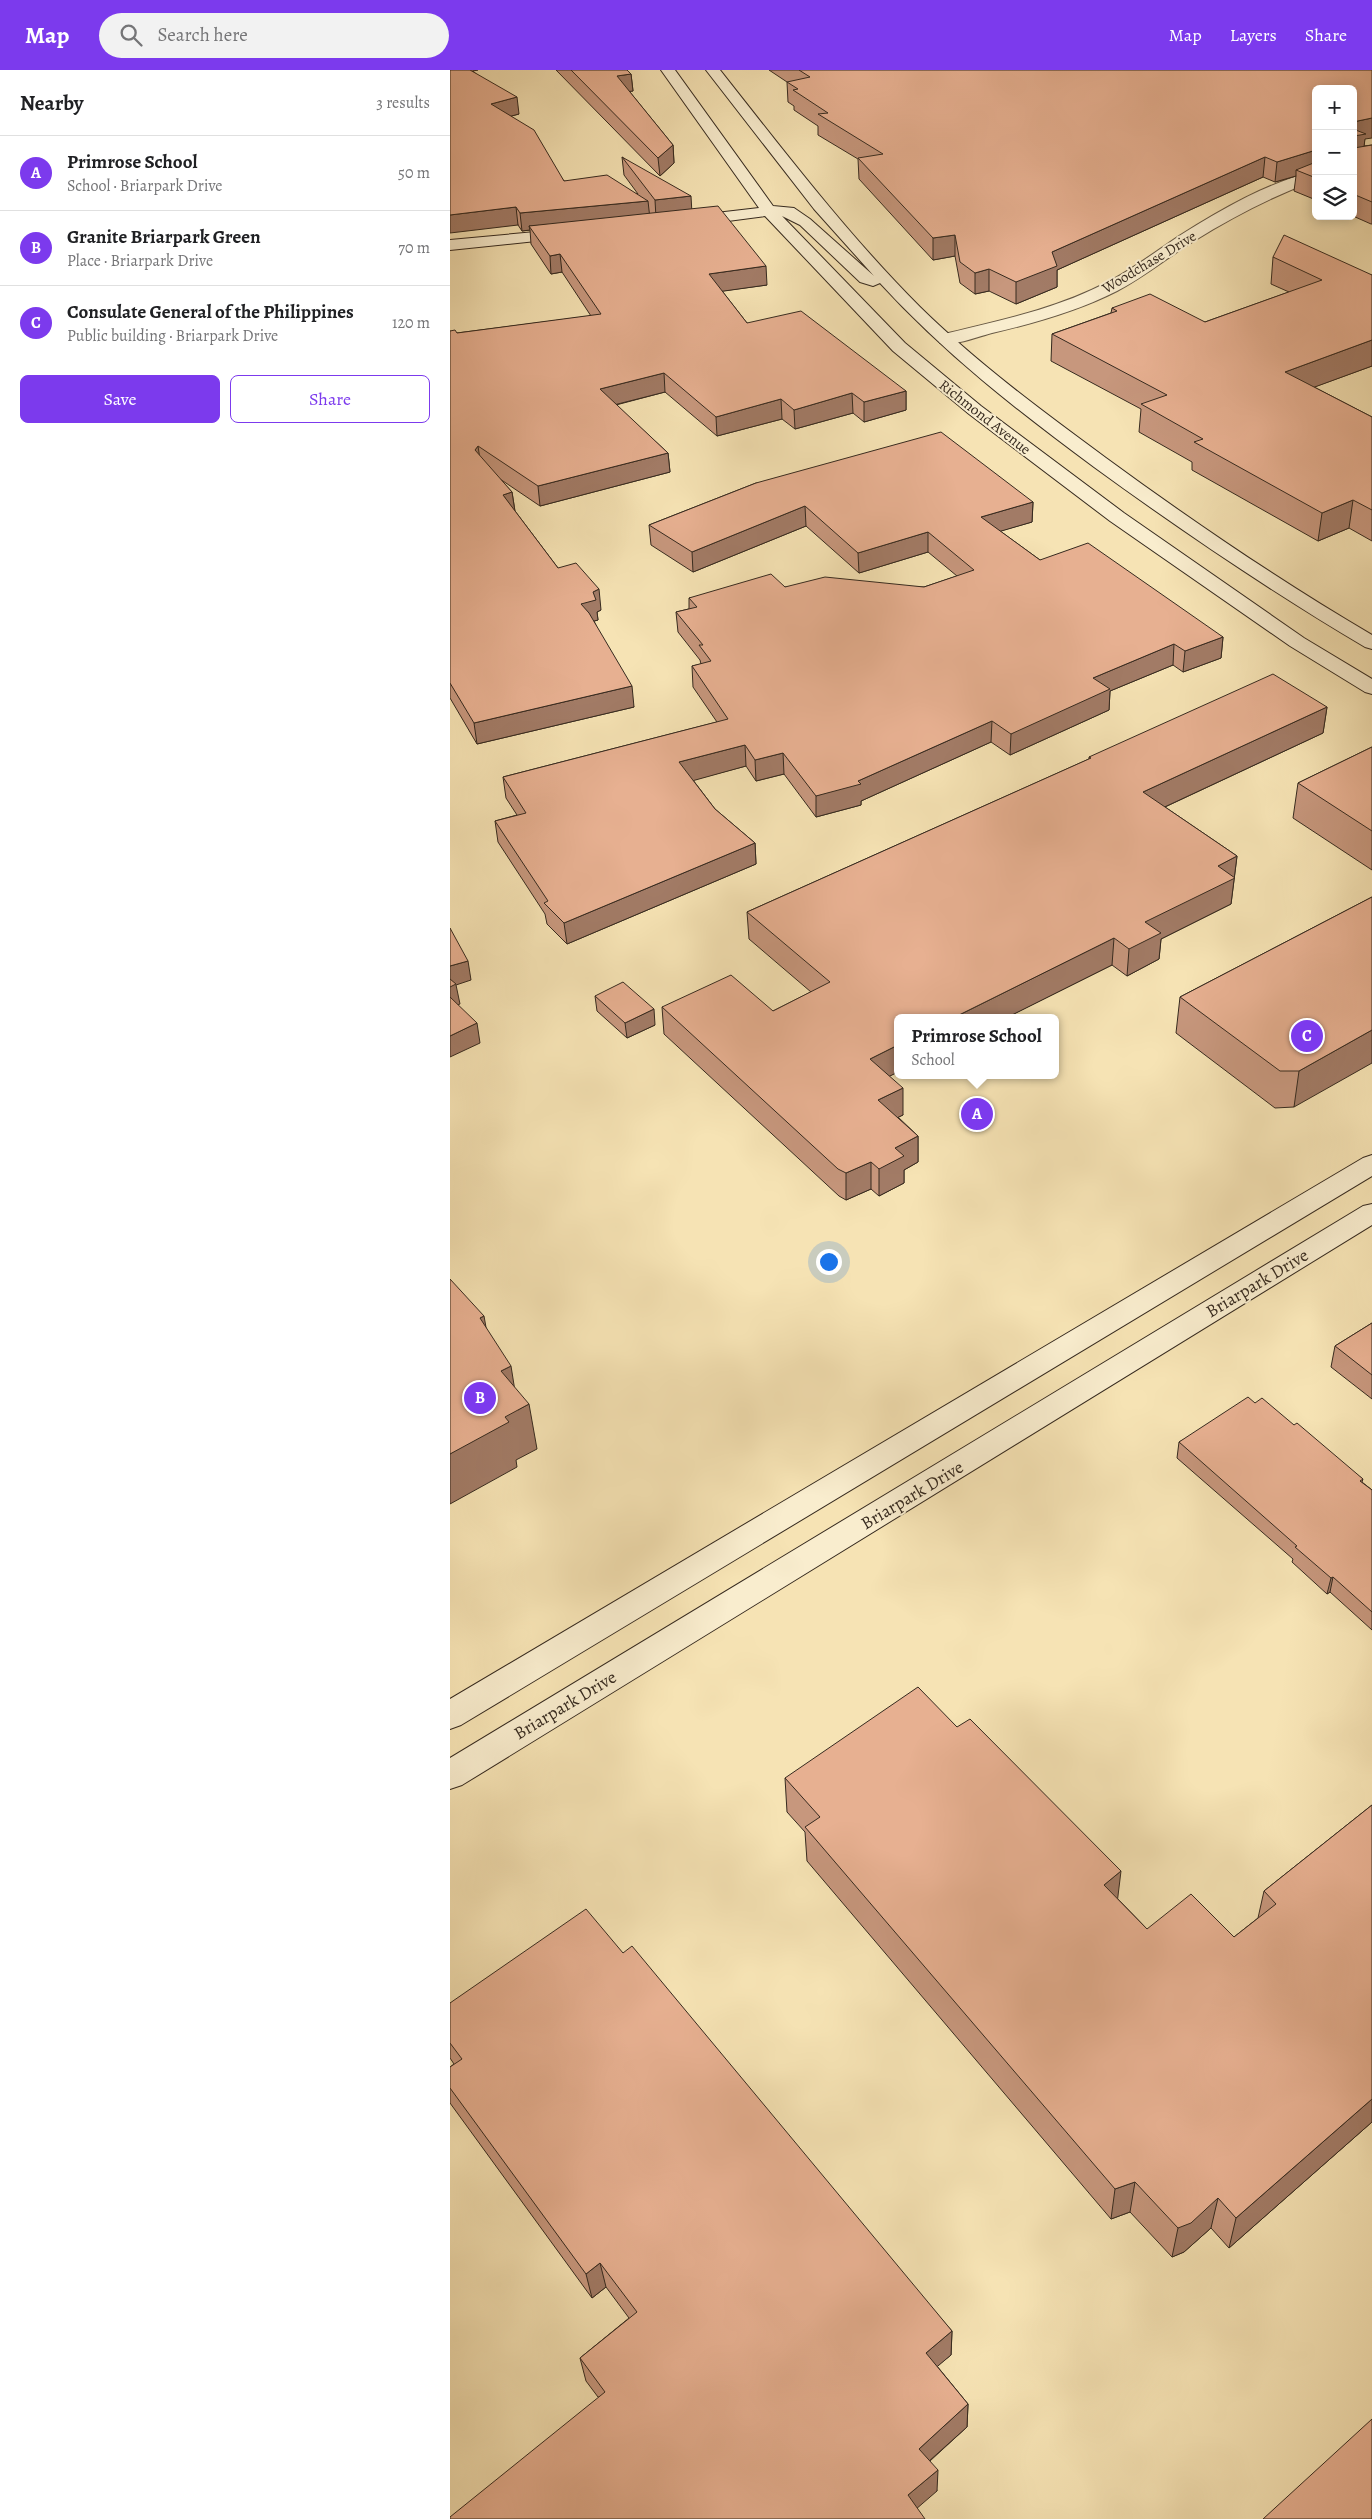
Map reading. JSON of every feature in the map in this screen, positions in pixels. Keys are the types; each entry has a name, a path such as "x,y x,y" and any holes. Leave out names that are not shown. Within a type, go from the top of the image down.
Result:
{"main road":[{"name":"Richmond Avenue","path":"668,70 769,211 899,347 928,372 1117,517 1297,642 1372,688"},
{"name":"Richmond Avenue","path":"712,70 819,206 892,286 946,339 1016,401 1158,505 1306,604 1372,643"},
{"path":"688,97 728,90"},
{"name":"Woodchase Drive","path":"918,338 934,341 946,339 1059,310 1100,293 1138,273 1187,239 1246,204 1312,177"},
{"path":"677,223 769,211 789,211 797,215 866,279 892,286"},
{"path":"450,246 579,233"},
{"path":"828,274 858,286 885,309"},
{"path":"1117,517 1158,505"},
{"path":"450,1715 1372,1164"},
{"name":"Briarpark Drive","path":"450,1775 1372,1212"}],"building":[{"path":"450,70 470,70 517,97 491,104 534,130 564,181 607,175 648,201 520,213 516,207 450,215"},
{"path":"571,70 627,70 631,74 617,76 673,145 658,158"},
{"path":"799,70 1372,70 1372,118 1357,121 1357,85 1312,85 1312,151 1277,162 1265,157 1052,252 1057,266 1016,282 989,269 975,273 960,262 955,235 933,238 858,158 883,154 818,114 828,113 793,90 798,89 787,82 810,77"},
{"path":"1357,131 1366,134 1357,136"},
{"path":"1372,145 1372,202 1357,196 1357,148"},
{"path":"622,157 691,196 655,200"},
{"path":"1312,164 1312,176 1296,170"},
{"path":"718,206 766,266 709,274 747,323 801,311 906,391 864,402 852,393 794,410 781,399 716,417 664,373 600,389 668,453 538,486 478,446 475,450 512,492 503,495 558,568 576,563 599,589 593,592 596,600 581,604 589,613 632,686 474,723 450,683 450,331 455,330 457,333 601,314 560,254 550,256 529,226"},
{"path":"1284,235 1372,275 1372,340 1285,372 1372,417 1372,510 1353,500 1322,513 1194,442 1203,439 1141,404 1167,395 1052,334 1117,311 1112,308 1150,294 1205,322 1322,280 1273,257"},
{"path":"941,432 1033,502 981,517 1040,560 1088,543 1223,637 1185,651 1174,644 1093,678 1110,689 1011,734 992,721 858,781 861,784 816,796 783,753 755,760 745,745 679,762 715,809 755,843 564,923 544,903 548,901 495,821 526,813 503,777 728,719 692,666 711,661 699,645 703,645 676,612 697,607 689,598 771,574 785,587 825,577 924,587 974,570 928,532 858,553 805,506 692,552 649,525 756,483"},
{"path":"1273,674 1327,707 1143,792 1237,856 1218,866 1235,878 1145,922 1161,933 1129,949 1114,938 961,1014 894,1014 894,1047 870,1059 903,1088 878,1100 918,1136 895,1148 904,1156 879,1169 871,1162 846,1173 838,1169 662,1007 731,975 773,1011 830,982 747,912 1091,758 1089,757"},
{"path":"1372,747 1372,831 1298,783"},
{"path":"1372,897 1372,1030 1299,1071 1280,1071 1180,997"},
{"path":"450,928 468,961 450,966"},
{"path":"450,979 456,984 450,987"},
{"path":"623,982 654,1009 625,1023 595,996"},
{"path":"450,997 477,1023 450,1036"},
{"path":"450,1279 484,1316 480,1318 511,1366 501,1371 529,1404 505,1417 509,1422 450,1454"},
{"path":"1372,1323 1372,1375 1335,1346"},
{"path":"1248,1397 1255,1403 1262,1398 1294,1425 1297,1423 1363,1479 1360,1481 1372,1490 1372,1612 1333,1577 1331,1578 1295,1547 1297,1546 1179,1442"},
{"path":"918,1687 957,1727 970,1719 1121,1871 1104,1885 1147,1929 1191,1894 1234,1937 1276,1904 1264,1891 1372,1805 1372,2099 1236,2218 1218,2198 1191,2223 1178,2228 1135,2182 1115,2189 805,1827 820,1817 785,1778"},
{"path":"586,1909 623,1953 632,1946 952,2331 926,2353 968,2404 919,2449 938,2470 908,2495 925,2519 450,2519 450,2517 605,2392 580,2358 637,2312 600,2263 586,2274 450,2088 450,2067 462,2059 450,2043 450,2003"},
{"path":"1372,2419 1372,2519 1263,2519"}],"place":[{"name":"Consulate General of the Philippines","path":"1307,1036"},
{"name":"Primrose School","path":"977,1114"},
{"name":"Granite Briarpark Green","path":"480,1398"}]}
